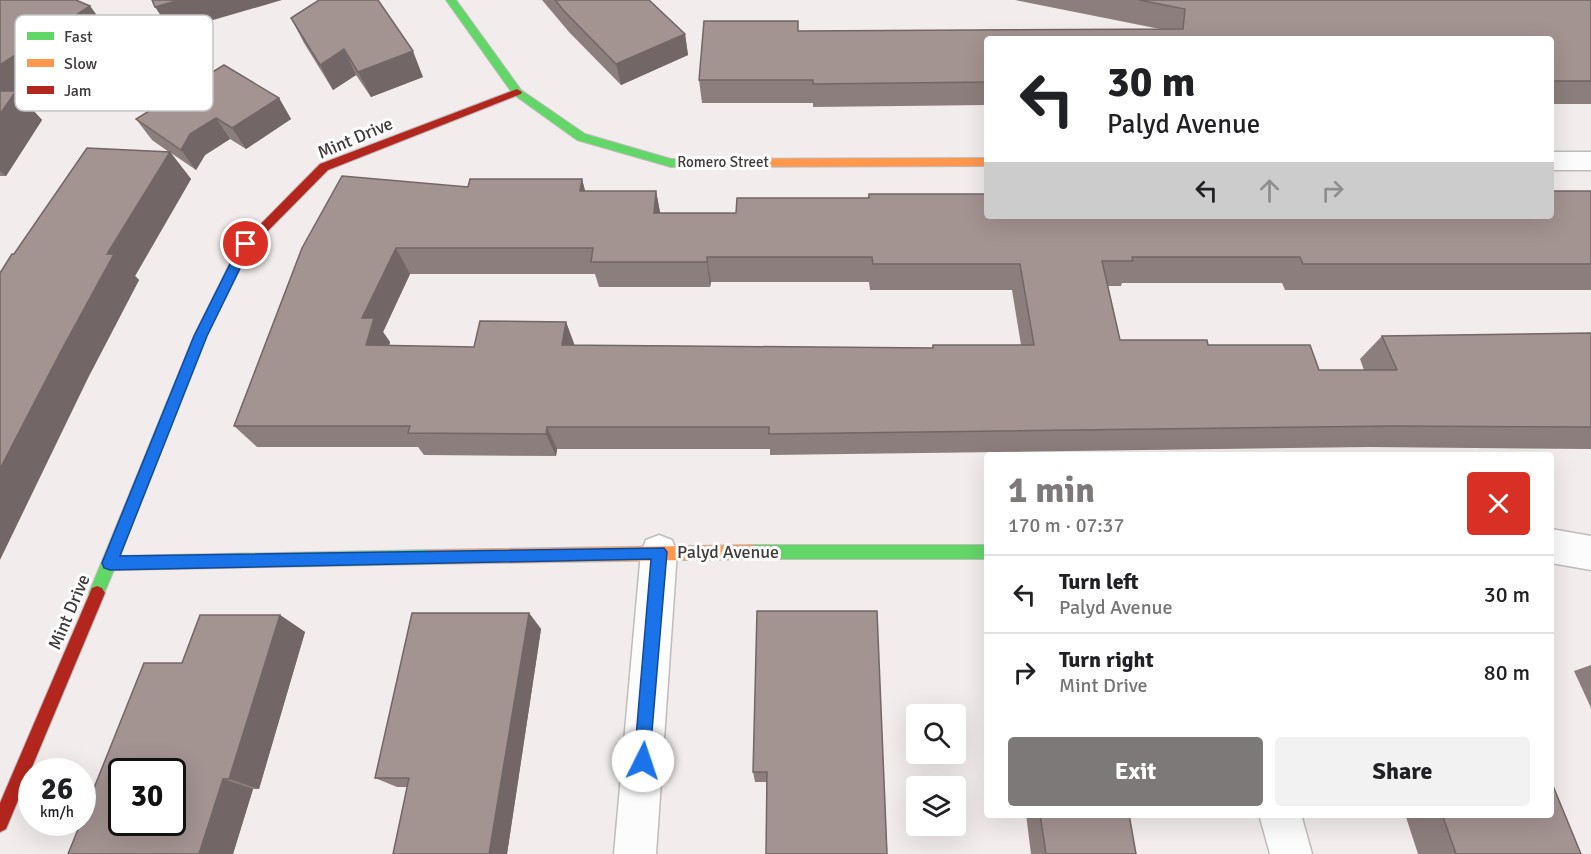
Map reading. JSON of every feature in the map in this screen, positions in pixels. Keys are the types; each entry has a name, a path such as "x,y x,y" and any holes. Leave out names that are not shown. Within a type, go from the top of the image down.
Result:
{"street":[{"name":"Romero Street","path":"451,0 517,92 581,137 671,163 984,162"},
{"name":"Mint Drive","path":"0,823 110,563 200,336 246,244 324,167 517,92"},
{"path":"1554,161 1591,161"},
{"path":"1554,547 1591,553"},
{"name":"Palyd Avenue","path":"110,563 659,552 984,552"},
{"path":"635,854 659,552"},
{"path":"1281,818 1291,854"}],"building":[{"path":"0,0 76,0 90,6 76,15 15,15 15,55 0,65"},
{"path":"152,0 179,0 155,7"},
{"path":"319,0 378,0 413,51 358,72 344,49 320,65 291,18"},
{"path":"555,0 649,0 685,34 616,64"},
{"path":"1139,0 1591,0 1591,81 1554,81 1554,36 984,36 984,82 813,84 813,80 699,80 704,21 798,21 798,31 1183,29 1185,9"},
{"path":"224,65 279,98 232,128 216,118 190,134 181,150 136,119 149,111 213,111 213,72"},
{"path":"0,91 15,91 15,92 0,114"},
{"path":"87,148 170,152 107,254 114,254 0,469 0,273"},
{"path":"342,176 468,187 470,179 582,179 580,191 656,191 654,213 736,213 737,198 869,198 869,194 984,194 984,219 1554,219 1554,191 1591,191 1591,264 1303,264 1300,257 1132,257 1133,261 1102,261 1120,340 1207,340 1208,345 1310,345 1319,370 1397,370 1382,336 1591,333 1591,427 1393,426 769,434 769,427 547,427 546,434 408,433 410,426 234,426 302,248","holes":["396,248 593,248 591,262 707,262 707,257 872,257 873,264 1020,264 1034,345 933,345 933,348 562,345 566,322 480,321 474,347 366,345 374,318 362,318"]},
{"path":"757,611 877,611 887,854 766,854 767,772 753,772"},
{"path":"412,613 529,613 489,854 393,854 409,778 375,778"},
{"path":"200,615 280,615 229,779 223,779 199,854 68,854 75,836 96,836 96,783 144,663 182,663"},
{"path":"1554,788 1581,854 1456,854 1443,818 1554,818"},
{"path":"1041,818 1130,818 1136,854 1046,854"}],"traffic: fast":[{"path":"451,0 517,92 581,137 671,163 703,163"},
{"path":"97,593 200,336 243,249"},
{"path":"753,552 984,552"},
{"path":"110,563 429,557"}],"traffic: slow":[{"path":"703,163 984,162"},
{"path":"429,557 753,552"}],"traffic: jam":[{"path":"243,249 324,167 517,92"},
{"path":"0,823 97,593"}],"route":[{"path":"246,244 200,336 110,563 659,552 643,761"}]}
